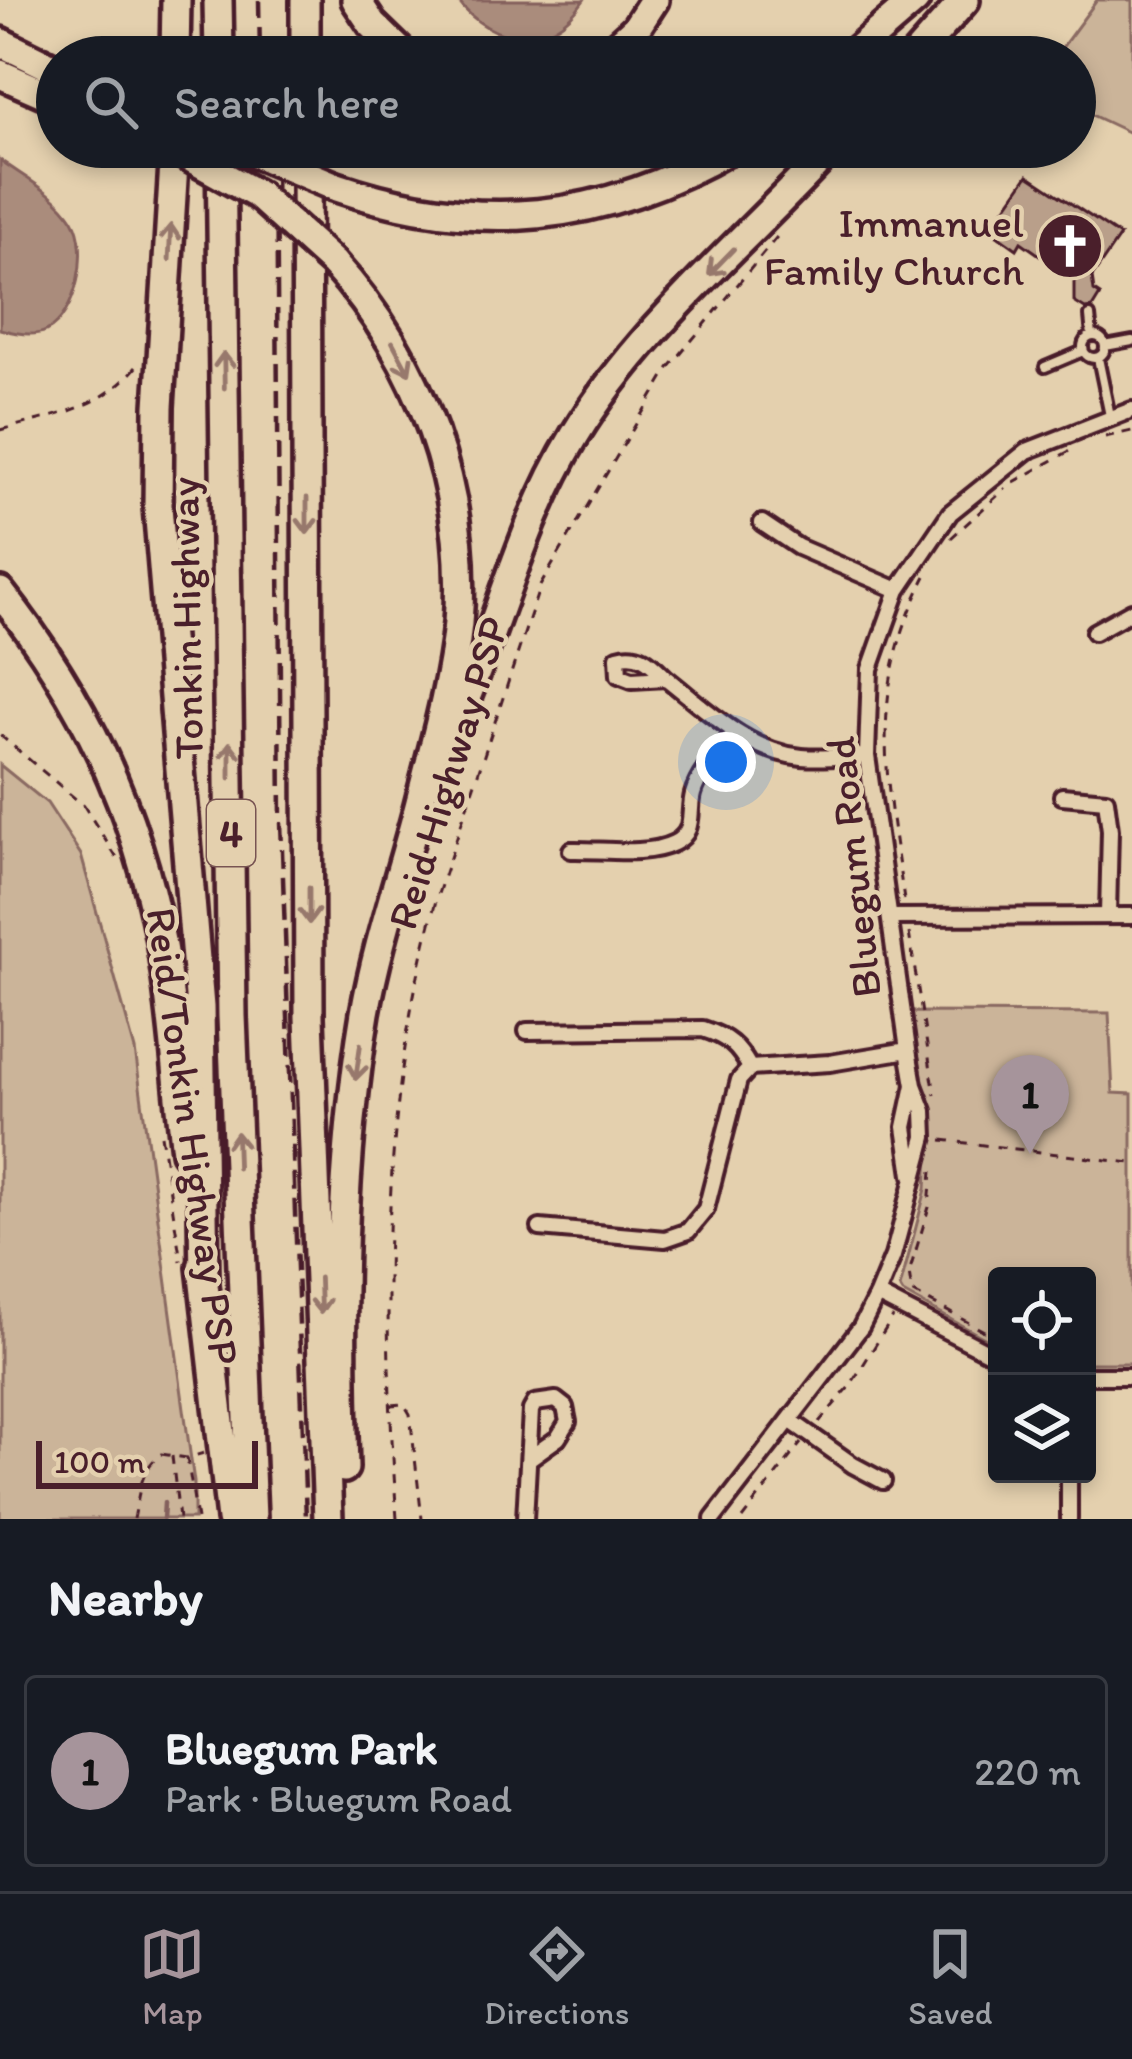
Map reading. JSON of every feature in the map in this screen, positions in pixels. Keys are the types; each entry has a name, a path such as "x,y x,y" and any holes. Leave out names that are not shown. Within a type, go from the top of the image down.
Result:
{"highway":[{"path":"176,0 176,36"},
{"path":"218,0 219,36"},
{"path":"305,0 305,36"},
{"path":"356,0 384,36"},
{"path":"627,36 654,0"},
{"path":"874,36 915,0"},
{"path":"933,36 965,0"},
{"path":"0,42 36,60"},
{"path":"0,74 36,90"},
{"path":"172,168 158,507 200,1007 204,1281"},
{"path":"210,168 258,195 333,263 373,311 414,382 452,499 458,560 453,662 421,798 382,929 351,1121 344,1363 346,1519"},
{"name":"Tonkin Highway","path":"221,168 232,1016 252,1519"},
{"path":"291,168 381,202 485,218 591,207 698,168"},
{"name":"4","path":"306,168 309,1017 328,1519"},
{"path":"421,798 460,713 529,526 574,437 630,356 812,168"},
{"path":"0,592 42,647 96,738 121,793 144,867 169,993 231,1519"}],"street":[{"name":"Bluegum Road","path":"713,1519 861,1327 893,1256 925,1136 924,1112 908,1050 898,917 867,756 870,670 898,590 950,513 1028,451 1132,410"},
{"path":"762,523 798,547 898,590"},
{"path":"1094,632 1132,610"},
{"path":"666,678 735,732 764,747 800,758 867,756"},
{"path":"571,850 652,848 676,842 692,824 692,796 700,780 735,732"},
{"path":"1062,796 1106,800 1108,915"},
{"path":"898,917 1132,916"},
{"path":"527,1031 703,1029 739,1047 750,1068"},
{"path":"540,1228 664,1239 688,1231 706,1209 739,1080 750,1068 830,1063 908,1050"},
{"path":"877,1295 907,1298 988,1351"},
{"path":"1096,1376 1132,1376"},
{"path":"791,1421 883,1481"},
{"path":"525,1519 530,1458"},
{"path":"1069,1483 1069,1519"}],"lane":[{"path":"1090,316 1093,336"},
{"path":"1098,358 1083,351 1084,341 1093,336 1105,346"},
{"path":"1110,418 1098,358 1105,346 1132,341"},
{"path":"1046,367 1083,351"}],"path":[{"name":"Reid Highway PSP","path":"397,1519 386,1240 399,1090 437,897 540,586 669,368 787,224"},
{"path":"0,430 100,401 124,382 146,349"},
{"path":"1092,440 1132,431"},
{"path":"942,551 1007,487 1071,451"},
{"path":"931,566 906,614 886,705 884,751 898,917 935,1080 935,1100"},
{"name":"Reid/Tonkin Highway PSP","path":"0,735 84,806 120,864"},
{"name":"Reid/Tonkin Highway PSP","path":"161,1127 181,1263"},
{"path":"934,1139 1132,1162"},
{"path":"742,1519 850,1386 907,1298 909,1273 929,1208 932,1162"},
{"path":"907,1298 988,1334"},
{"path":"389,1406 404,1404 410,1414 422,1519"},
{"path":"134,1519 144,1472 160,1454 187,1458 206,1452"},
{"path":"172,1456 179,1519"},
{"path":"187,1458 197,1519"}],"shaded area":[{"path":"457,0 584,0 570,17 538,35 504,35 472,16"},
{"path":"1097,0 1132,0 1132,134 1096,117 1096,36 1070,36"},
{"path":"0,160 58,202 78,232 80,263 73,297 57,323 41,333 0,329"},
{"path":"0,765 47,803 81,855 135,1050 194,1482 194,1519 0,1519"},
{"path":"911,1012 1109,1013 1113,1093 1132,1094 1132,1363 1096,1363 1096,1267 988,1267 988,1340 903,1293 900,1288 926,1189 930,1120"}],"building":[{"name":"Immanuel Family Church","path":"1028,175 1120,236 1092,277 1094,291 1100,295 1092,308 1074,302 1074,279 1021,242 1017,249 990,230"}],"waterway":[{"path":"163,1519 164,1503"}],"railway":[{"path":"259,0 260,36"},
{"path":"276,168 281,822 306,1519"}],"place":[{"name":"Immanuel Family Church","path":"1070,246"},
{"name":"Bluegum Park","path":"1030,1154"}]}
